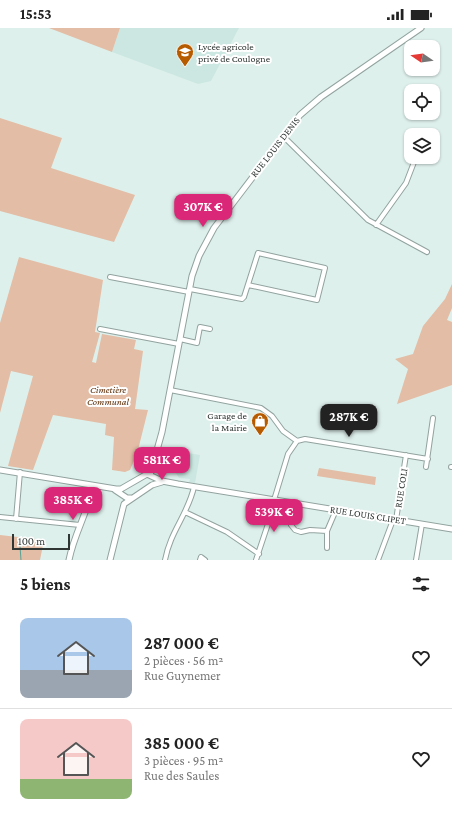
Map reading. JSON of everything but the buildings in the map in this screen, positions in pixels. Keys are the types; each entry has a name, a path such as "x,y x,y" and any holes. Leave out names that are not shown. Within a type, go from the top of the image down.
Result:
{"street":[{"name":"RUE LOUIS DENIS","path":"152,485 154,481 151,476 161,438 189,290 199,256 211,232 282,136 300,115 314,102 421,28"},
{"path":"282,136 357,211 376,225 427,252"},
{"path":"376,225 406,183 413,164"},
{"path":"110,277 242,299 244,297 258,253 324,268 317,300 248,285"},
{"path":"100,329 180,342 196,343 200,327 210,329"},
{"path":"170,390 261,408 270,414 283,431 297,441"},
{"path":"426,467 433,418"},
{"path":"256,560 288,454 297,441 305,439 428,459"},
{"name":"RUE COLI","path":"378,560 395,520 406,455"},
{"path":"0,470 20,472 112,489 124,487 144,475 151,476"},
{"path":"16,519 20,472"},
{"name":"RUE LOUIS CLIPET","path":"151,476 165,482 452,529"},
{"name":"RUE LOUIS CLIPET","path":"131,498 152,485 165,482"},
{"path":"69,560 72,545 88,506 93,486"},
{"path":"124,487 124,496"},
{"path":"165,560 170,539 185,512 194,487"},
{"path":"110,560 122,508 131,498 112,489"},
{"path":"283,502 291,525 295,530 301,532 312,530 327,531"},
{"path":"327,548 327,531 336,510"},
{"path":"185,512 227,532 258,554"},
{"path":"0,518 80,525"},
{"path":"416,560 422,524"},
{"path":"200,560 201,557 205,560"}],"shaded area":[{"name":"Lycée agricole privé de Coulogne","path":"120,28 239,28 211,81 198,84 112,52"},
{"path":"175,451 200,455 195,483 189,482 190,479 179,478 174,470 175,469 172,464 175,461 172,457 174,456"}],"green space":[{"path":"49,28 120,28 112,52"},
{"path":"0,118 62,138 51,168 135,195 114,242 0,211"},
{"name":"Cimetière Communal","path":"19,257 103,280 95,332 100,333 92,362 96,363 102,334 136,340 134,349 143,351 135,409 148,410 137,454 130,470 125,472 112,470 114,437 105,435 106,424 53,415 33,470 8,466 33,376 11,371 0,413 0,323"},
{"path":"452,284 452,308 447,320 452,322 452,385 397,404 408,369 395,359 413,354 423,326 445,299"},
{"path":"319,468 376,477 375,485 317,476"},
{"path":"0,535 44,540 40,560 0,560"}],"waterway":[{"path":"20,546 21,560"}],"place":[{"name":"Lycée agricole privé de Coulogne","path":"185,67"},
{"name":"Garage de la Mairie","path":"260,436"}]}
